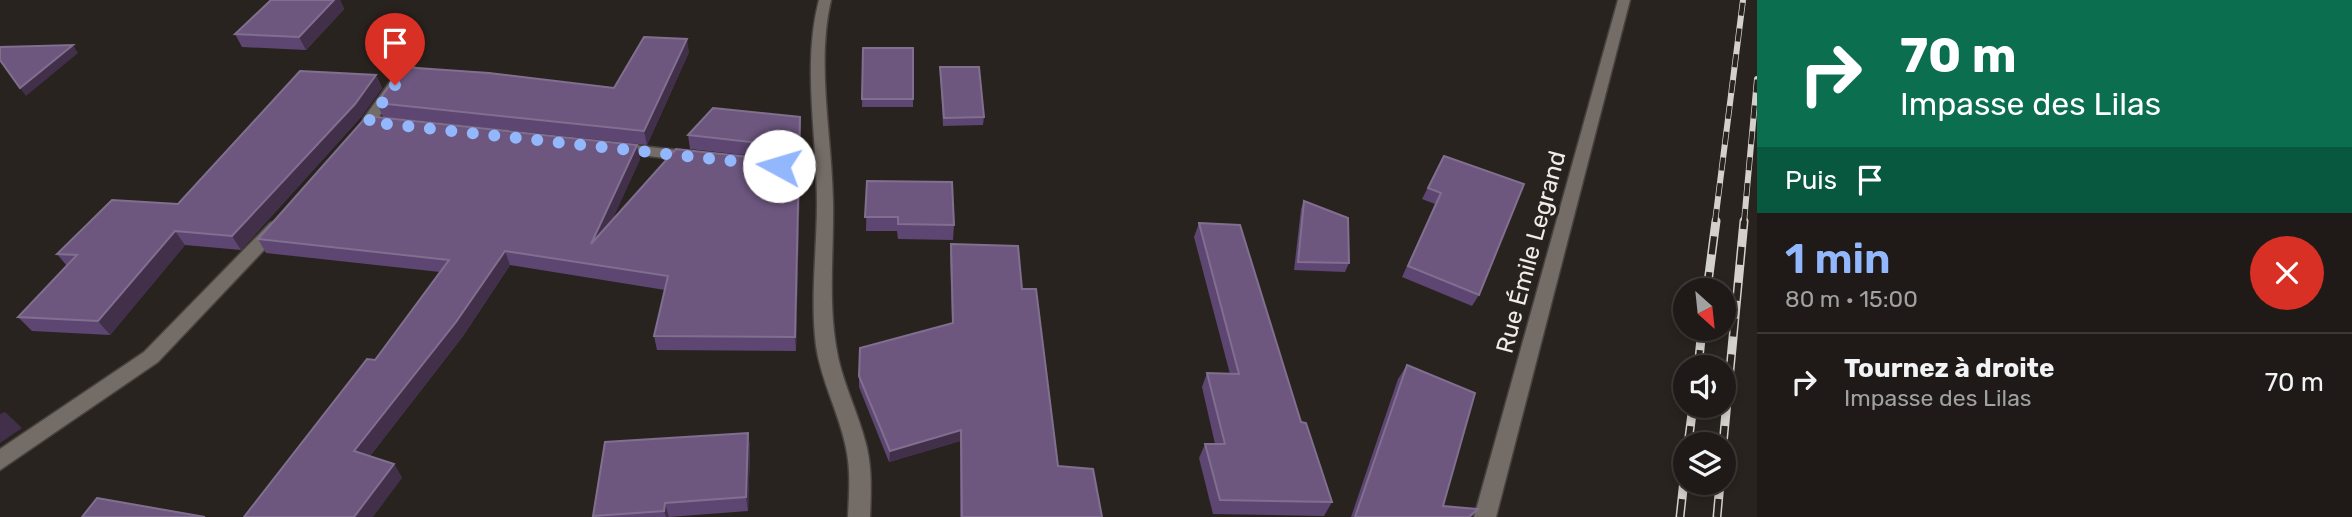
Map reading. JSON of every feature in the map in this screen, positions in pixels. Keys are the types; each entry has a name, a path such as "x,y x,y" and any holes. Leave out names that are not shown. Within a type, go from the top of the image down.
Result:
{"street":[{"path":"825,0 822,6 821,48 825,203 822,293 826,347 855,440 861,477 859,517"},
{"name":"Rue Émile Legrand","path":"1485,517 1624,0"},
{"path":"395,125 363,127 408,67"},
{"path":"601,147 710,159"},
{"path":"0,461 150,357 186,324 287,214"}],"building":[{"path":"271,0 334,0 299,37 235,34"},
{"path":"644,37 687,39 644,131 377,103 403,67 489,73 614,88"},
{"path":"73,45 20,88 0,60 0,47"},
{"path":"863,48 913,48 913,99 862,99"},
{"path":"940,67 979,67 984,117 944,118"},
{"path":"300,71 376,75 355,104 232,236 175,231 98,321 18,317 77,255 57,254 112,200 178,204"},
{"path":"713,108 800,117 795,337 654,336 668,276 505,251 456,322 354,451 394,464 354,517 244,517 367,359 375,360 449,260 258,239 367,116 637,145 591,244 676,149 777,160 788,153 778,145 688,135"},
{"path":"1444,156 1524,184 1479,295 1408,266 1441,193 1428,188"},
{"path":"867,181 952,182 954,225 898,224 898,217 865,217"},
{"path":"1304,201 1348,218 1349,263 1298,262"},
{"path":"1199,223 1240,225 1301,422 1306,423 1332,502 1220,500 1205,444 1225,444 1207,373 1239,374"},
{"path":"951,244 1018,246 1022,289 1036,289 1058,466 1093,469 1102,517 962,517 961,430 890,451 859,376 860,348 953,323"},
{"path":"1407,365 1475,393 1443,506 1478,509 1469,517 1355,517"},
{"path":"748,433 746,497 665,503 664,511 593,516 605,442"},
{"path":"97,498 205,517 82,517"}],"railway":[{"path":"1715,222 1743,0"},
{"path":"1744,222 1757,79"},
{"path":"1709,278 1716,221"},
{"path":"1724,432 1744,221"},
{"path":"1699,355 1701,341"},
{"path":"1690,432 1691,418"},
{"path":"1680,517 1682,495"},
{"path":"1717,517 1719,495"}],"route":[{"path":"395,85 368,122 779,166"}]}
